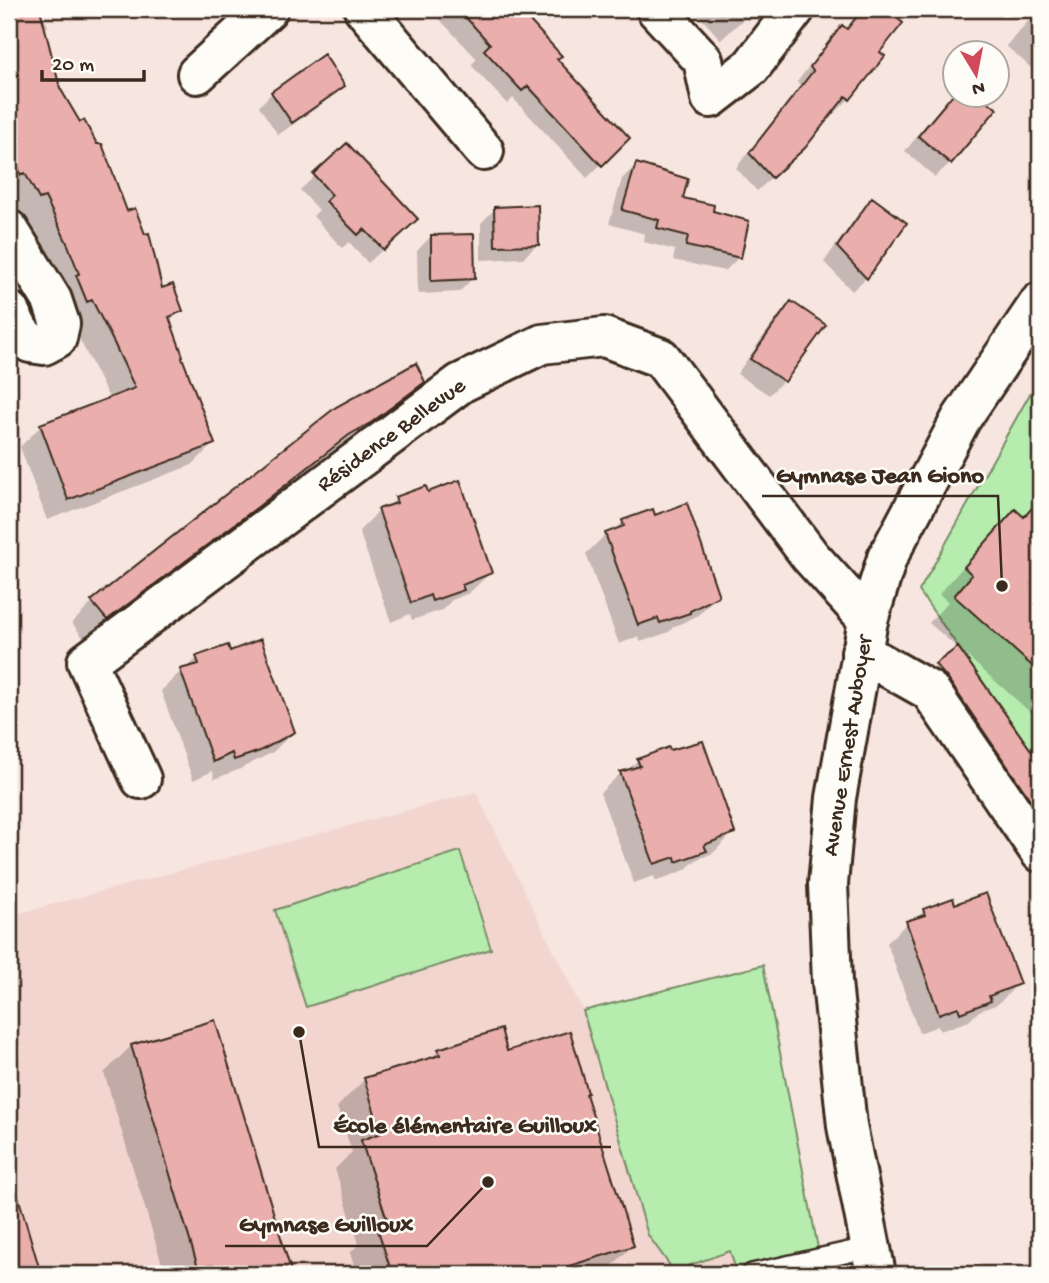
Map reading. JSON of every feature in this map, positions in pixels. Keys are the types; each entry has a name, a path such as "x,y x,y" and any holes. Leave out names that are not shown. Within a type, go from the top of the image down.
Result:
{"street":[{"path":"197,74 268,9"},
{"path":"364,9 484,151"},
{"path":"656,9 703,60 711,98 751,67 795,9"},
{"path":"9,230 52,300 60,324 57,338 44,345 30,343 20,332 9,311"},
{"name":"Avenue Ernest Auboyer","path":"874,1260 847,1126 832,982 828,884 836,798 865,636 887,558 955,431 1040,302"},
{"name":"Résidence Bellevue","path":"142,779 87,662 461,383 542,344 604,337 662,358 810,556 865,636 930,691 1040,852"}],"lane":[{"path":"752,1274 874,1260"}],"shaded area":[{"path":"476,792 583,1011 648,1235 730,1251 737,1274 9,1274 9,916"}],"green space":[{"path":"1040,376 1040,763 919,591"},
{"path":"460,851 491,949 306,1007 275,910"},
{"path":"763,965 823,1274 737,1274 730,1251 674,1271 648,1235 583,1011"}],"building":[{"path":"9,9 40,9 60,88 80,122 84,120 97,144 102,144 127,211 135,208 145,234 149,233 162,288 173,284 183,311 169,317 215,444 68,500 40,424 135,388 92,300 87,302 68,245 45,197 39,199 25,173 21,175 11,148 18,145 9,119"},
{"path":"458,9 519,9 562,56 557,59 630,138 602,166 528,86 522,91 484,50 490,44"},
{"path":"863,9 885,9 903,23 880,52 885,56 850,100 846,96 805,148 772,178 749,153 813,71 810,67 842,25 847,29"},
{"path":"324,54 345,86 292,123 271,92"},
{"path":"941,108 997,109 951,164 918,136"},
{"path":"347,143 418,219 384,250 364,229 358,235 348,225 326,201 332,195 313,174"},
{"path":"636,163 688,179 683,198 714,205 713,211 749,221 741,258 686,246 688,236 657,228 659,220 622,210"},
{"path":"872,197 907,223 867,279 837,247"},
{"path":"538,205 539,245 495,246 494,207"},
{"path":"474,234 475,279 431,281 431,235"},
{"path":"791,301 826,325 785,382 750,359"},
{"path":"416,363 425,382 372,422 349,435 107,620 91,601 336,407"},
{"path":"460,480 492,573 462,585 464,590 432,601 430,595 411,603 378,509 397,503 395,497 426,486 428,492"},
{"path":"1040,499 1040,673 954,596 972,575 964,567 1015,509 1024,517"},
{"path":"687,503 719,596 690,613 660,623 658,618 638,625 605,533 624,526 622,520 653,509 655,515"},
{"path":"261,639 295,732 260,751 234,760 232,753 213,762 180,669 199,664 196,656 228,645 230,651"},
{"path":"958,647 1040,763 1040,814 935,664"},
{"path":"703,741 735,833 704,845 707,851 676,862 675,857 654,864 620,772 640,766 637,759 669,747 670,750"},
{"path":"986,893 1020,984 989,996 991,1001 960,1013 958,1007 939,1014 906,921 925,915 923,909 953,898 955,904"},
{"path":"215,1020 292,1274 200,1274 131,1045"},
{"path":"501,1029 507,1051 570,1031 588,1093 586,1094 634,1246 543,1274 392,1274 376,1224 387,1220 361,1140 381,1133 364,1078 440,1055 438,1049"},
{"path":"16,1189 41,1274 9,1274 9,1190"}],"place":[{"name":"Gymnase Jean Giono","path":"1002,586"},
{"name":"École élémentaire Guilloux","path":"299,1032"},
{"name":"Gymnase Guilloux","path":"488,1182"}]}
